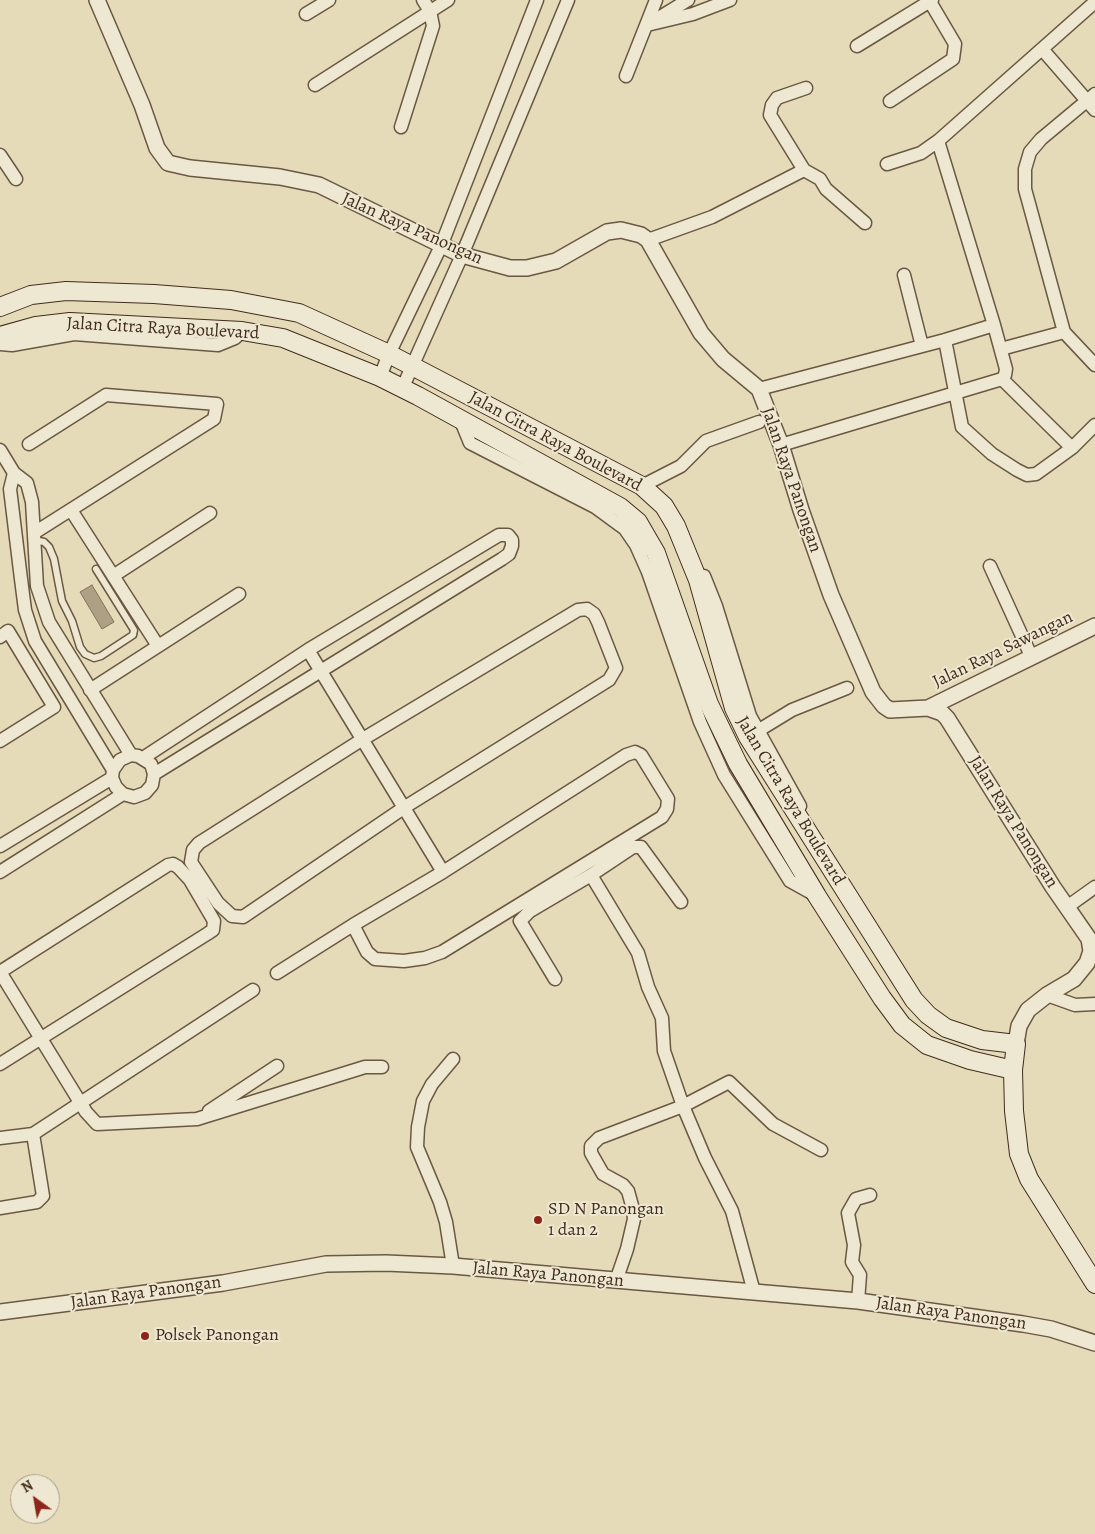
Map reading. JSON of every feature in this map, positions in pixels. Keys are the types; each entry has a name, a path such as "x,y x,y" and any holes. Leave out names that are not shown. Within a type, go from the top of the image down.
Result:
{"main road":[{"name":"Jalan Citra Raya Boulevard","path":"0,307 31,295 66,291 154,294 230,300 299,313 389,354 646,490 664,506 676,526 711,608 734,708 753,734 820,851 914,1000 928,1015 946,1028 982,1040 1016,1044"},
{"name":"Jalan Citra Raya Boulevard","path":"0,336 36,326 150,334 242,331 294,341 380,377 461,421 530,467 598,502 620,508 638,522 642,542 656,553 671,618 699,697 732,771 776,842 817,896 882,998 902,1025 914,1037 927,1045 961,1057 1013,1070"},
{"name":"Jalan Raya Panongan","path":"1016,1044 1013,1070 1017,1139 1023,1164 1029,1179 1095,1284"}],"street":[{"name":"Jalan Raya Panongan","path":"97,0 142,105 157,148 168,163 190,168 280,177 319,186 441,246 494,265 527,268 556,261 607,232 621,230 641,235 648,240 701,333 723,359 759,389 781,445 801,510 831,595 873,692 884,706 890,710 928,708 947,718 1089,939 1091,952 1087,963 1074,979 1032,1006 1022,1018 1016,1044"},
{"path":"306,14 329,0"},
{"path":"401,127 433,26 430,11 423,0"},
{"path":"315,85 448,0"},
{"path":"380,377 389,354 441,246 537,0"},
{"path":"402,389 462,255 568,0"},
{"path":"626,76 656,0"},
{"path":"646,26 688,0"},
{"path":"646,26 693,14 730,0"},
{"path":"857,46 930,0 955,44 953,59 890,101"},
{"path":"888,164 921,153 938,141 1095,2"},
{"path":"1042,49 1092,102 1041,139 1030,152 1025,169 1025,189 1064,332 1095,365"},
{"path":"806,88 777,98 772,105 770,115 804,170 820,179 826,189 865,223"},
{"path":"938,141 1006,369 1002,379"},
{"path":"0,155 16,179"},
{"path":"648,240 712,217 804,170"},
{"path":"904,275 922,346"},
{"path":"759,389 945,340 994,325"},
{"path":"0,344 12,345 74,328"},
{"path":"1000,349 1064,332"},
{"path":"945,340 962,427 992,454 1017,470 1027,474 1036,474 1072,448 1095,424"},
{"path":"781,445 1002,379"},
{"path":"1002,379 1072,448"},
{"path":"29,444 106,395 218,404 214,420 71,510 34,537"},
{"path":"646,490 681,466 706,440 759,422"},
{"path":"0,450 14,473 27,483 32,502 37,586 49,622 90,690 137,757 150,764 154,774 152,785 145,793 134,797 123,794 116,787 113,774 35,641 25,610 21,579 10,489 14,473"},
{"path":"71,510 158,646"},
{"path":"113,576 210,513"},
{"path":"0,846 113,774 120,760 137,757 308,650 499,535 508,535 512,540 509,554 502,559 154,774"},
{"path":"990,566 1032,658"},
{"path":"90,690 239,594"},
{"path":"588,609 594,614 616,668 609,680 405,807 243,916 232,916 218,903 191,862 193,850 199,843 363,739 578,610 588,609"},
{"name":"Jalan Raya Sawangan","path":"928,708 1095,626"},
{"path":"0,636 8,631 54,707 0,740"},
{"path":"308,650 443,872"},
{"path":"753,734 792,710 847,688"},
{"path":"277,973 353,925 443,872 635,752 641,755 668,799 667,809 662,817 442,952 426,958 404,961 375,959 367,952 353,925"},
{"path":"0,872 123,794"},
{"path":"555,980 520,921 530,911 591,875 633,847 641,847 681,902"},
{"path":"0,1064 40,1039 213,930 214,921 190,880 173,864 168,865 0,972 40,1039 80,1104 92,1121 97,1124 197,1119 365,1067 382,1067"},
{"path":"591,875 638,953 648,987 662,1018 662,1044 683,1106 705,1158 732,1211 754,1292"},
{"path":"1068,907 1095,888"},
{"path":"0,1138 33,1134 253,990"},
{"path":"1047,995 1075,1005 1095,1004"},
{"path":"453,1059 432,1084 423,1101 418,1127 417,1147 442,1209 453,1266"},
{"path":"197,1119 276,1066"},
{"path":"616,1281 634,1219 633,1209 628,1191 624,1185 603,1174 592,1153 591,1146 599,1138 683,1106 729,1082 773,1124 821,1150"},
{"path":"0,1208 41,1200 43,1196 33,1134"},
{"path":"858,1301 860,1275 852,1262 854,1245 848,1213 856,1199 870,1195"},
{"name":"Jalan Raya Panongan","path":"0,1312 223,1283 326,1264 386,1263 453,1266 858,1301 1051,1329 1095,1344"}],"lane":[{"path":"34,537 49,547 54,559 62,601 72,621 80,647 85,654 94,658 101,656 133,635 134,630 96,569"}],"shaded area":[{"path":"92,585 114,622 102,629 80,592"}],"place":[{"name":"SD N Panongan 1 dan 2","path":"538,1220"},
{"name":"Polsek Panongan","path":"145,1336"}]}
